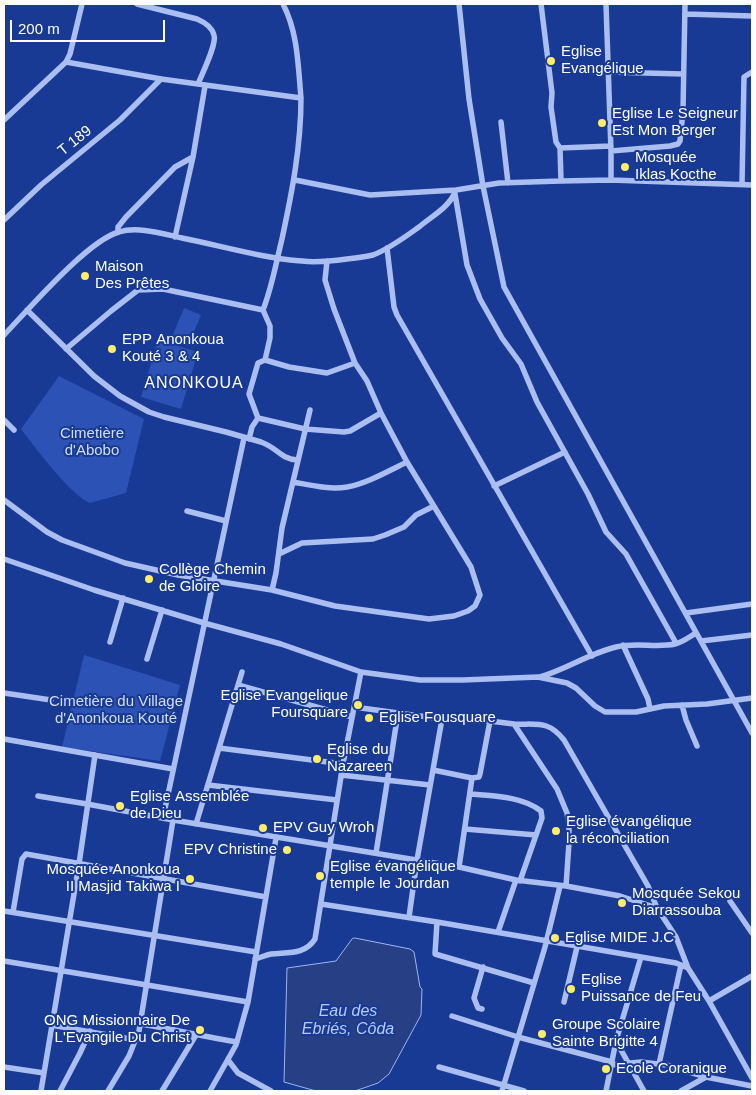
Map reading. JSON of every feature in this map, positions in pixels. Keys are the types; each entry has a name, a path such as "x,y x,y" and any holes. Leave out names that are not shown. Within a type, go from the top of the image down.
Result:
{"street":[{"path":"4,120 66,62 70,54 82,4"},
{"path":"137,4 197,19 210,28 214,35 215,44 198,84"},
{"path":"265,360 270,338 270,326 263,310 271,287 295,180 301,120 296,43 290,18 283,4"},
{"path":"459,4 469,99 482,186 504,287 752,734"},
{"path":"541,4 552,93 552,116 556,142 560,148 561,182"},
{"path":"606,4 611,180"},
{"path":"560,148 611,148 670,146 678,144 680,141 683,111 685,4"},
{"path":"685,14 752,16"},
{"path":"66,62 205,86 301,98"},
{"path":"608,72 684,74"},
{"path":"742,184 744,77 752,72"},
{"name":"T 189","path":"4,220 41,185 120,120 161,79"},
{"path":"175,237 193,157 205,86"},
{"path":"501,122 508,183"},
{"path":"118,232 118,227 126,217 175,167 193,157"},
{"path":"295,180 370,195 455,192 508,183 611,180 752,185"},
{"path":"4,335 83,255 108,236 118,232 130,230 175,237 303,262 327,261 373,255 387,248 412,232 448,203 455,192"},
{"path":"455,192 467,265 480,299 502,338 520,364 537,402 588,494 606,532 626,554 676,643"},
{"path":"387,248 394,307 397,315 592,656"},
{"path":"4,500 47,532 62,540 125,563 178,575 272,590 335,606 429,619 454,616 468,611 478,601 480,595 480,590 471,567 407,462 367,382 355,363 325,280 327,261"},
{"path":"66,349 138,290 163,289 263,310"},
{"path":"27,310 94,376 112,391 149,412 270,445 285,458 298,460"},
{"path":"258,418 249,394 258,363 265,360 289,367 327,373 355,363"},
{"path":"272,590 282,528 310,410"},
{"path":"258,418 305,430 344,432 350,431 381,413"},
{"path":"163,818 226,521 246,439 258,418"},
{"path":"4,420 14,430"},
{"path":"494,486 565,452"},
{"path":"293,482 330,488 346,487 381,475 407,462"},
{"path":"279,554 302,543 373,539 404,526 416,515 434,506"},
{"path":"187,511 226,521"},
{"path":"4,559 204,623 281,644 361,672 420,680 538,677 567,682 605,712 636,712 664,706 752,698"},
{"path":"110,642 123,598"},
{"path":"686,613 752,604"},
{"path":"147,659 162,610"},
{"path":"538,677 556,672 602,651 623,645 665,645 676,643 696,634"},
{"path":"701,641 752,635"},
{"path":"623,645 648,698 650,709"},
{"path":"196,824 242,672"},
{"path":"4,911 155,936 255,956 295,952 311,946 315,939 341,775 361,672"},
{"path":"238,685 352,718"},
{"path":"4,693 51,700"},
{"path":"682,705 697,746"},
{"path":"354,707 442,719 547,726 556,731 648,886 657,908 676,937 688,968 709,1001 752,1078"},
{"path":"376,853 398,713"},
{"path":"409,917 442,719"},
{"path":"433,770 472,778 479,776 490,721"},
{"path":"502,1089 563,886 569,843 567,813 557,789 514,724"},
{"path":"4,739 173,769"},
{"path":"219,748 343,764"},
{"path":"41,1091 70,921 95,755"},
{"path":"341,775 430,785"},
{"path":"459,867 472,778"},
{"path":"208,786 337,800"},
{"path":"470,794 499,797 536,806 541,810 542,814 536,835 498,932"},
{"path":"38,796 276,838 459,867 518,881 603,892 657,908"},
{"path":"108,1091 126,1061 141,1024 173,820"},
{"path":"465,829 536,835"},
{"path":"210,1091 237,1042 248,1002 276,838"},
{"path":"13,912 22,859 26,854 266,897"},
{"path":"730,901 752,933"},
{"path":"321,904 498,932 641,957 688,968"},
{"path":"437,922 435,954 534,983"},
{"path":"564,1002 577,946"},
{"path":"606,1091 616,1041 641,957"},
{"path":"4,962 248,1002"},
{"path":"659,1064 681,965"},
{"path":"482,1010 474,1002 474,998 483,967"},
{"path":"709,1001 752,976"},
{"path":"452,1016 611,1063 629,1064 641,1062 659,1064 752,1086"},
{"path":"141,1024 237,1042"},
{"path":"52,1025 136,1040"},
{"path":"60,1091 90,1031"},
{"path":"164,1091 196,1035"},
{"path":"616,1041 644,1091"},
{"path":"228,1060 238,1073 271,1091"},
{"path":"4,1067 44,1073"},
{"path":"439,1067 502,1089 524,1091"},
{"path":"681,1091 706,1076"}],"green space":[{"path":"184,308 201,315 188,346 171,339"},
{"path":"158,340 198,352 181,409 141,397"},
{"name":"Cimetière d'Abobo","path":"59,376 144,419 126,493 90,503 63,481 21,429"},
{"name":"Cimetière du Village d'Anonkoua Kouté","path":"84,655 180,685 160,761 62,747"}],"water":[{"name":"Eau des Ebriés, Côda","path":"352,939 410,949 414,952 420,987 422,989 421,1015 389,1074 378,1083 355,1091 316,1091 284,1082 287,968 336,961"}],"place":[{"name":"Eglise Evangélique","path":"551,61"},
{"name":"Eglise Le Seigneur Est Mon Berger","path":"602,123"},
{"name":"Mosquée Iklas Kocthe","path":"625,167"},
{"name":"Maison Des Prêtes","path":"85,276"},
{"name":"EPP Anonkoua Kouté 3 & 4","path":"112,349"},
{"name":"Collège Chemin de Gloire","path":"149,579"},
{"name":"Eglise Evangelique Foursquare","path":"358,705"},
{"name":"Eglise Fousquare","path":"369,718"},
{"name":"Eglise du Nazareen","path":"317,759"},
{"name":"Eglise Assemblée de Dieu","path":"120,806"},
{"name":"EPV Guy Wroh","path":"263,828"},
{"name":"Eglise évangélique la réconciliation","path":"556,831"},
{"name":"EPV Christine","path":"287,850"},
{"name":"Eglise évangélique temple le Jourdan","path":"320,876"},
{"name":"Mosquée Anonkoua II Masjid Takiwa I","path":"190,879"},
{"name":"Mosquée Sekou Diarrassouba","path":"622,903"},
{"name":"Eglise MIDE J.C","path":"555,938"},
{"name":"Eglise Puissance de Feu","path":"571,989"},
{"name":"ONG Missionnaire De L'Evangile Du Christ","path":"200,1030"},
{"name":"Groupe Scolaire Sainte Brigitte 4","path":"542,1034"},
{"name":"Ecole Coranique","path":"606,1069"}],"district":[{"name":"ANONKOUA","path":"194,384"}]}
